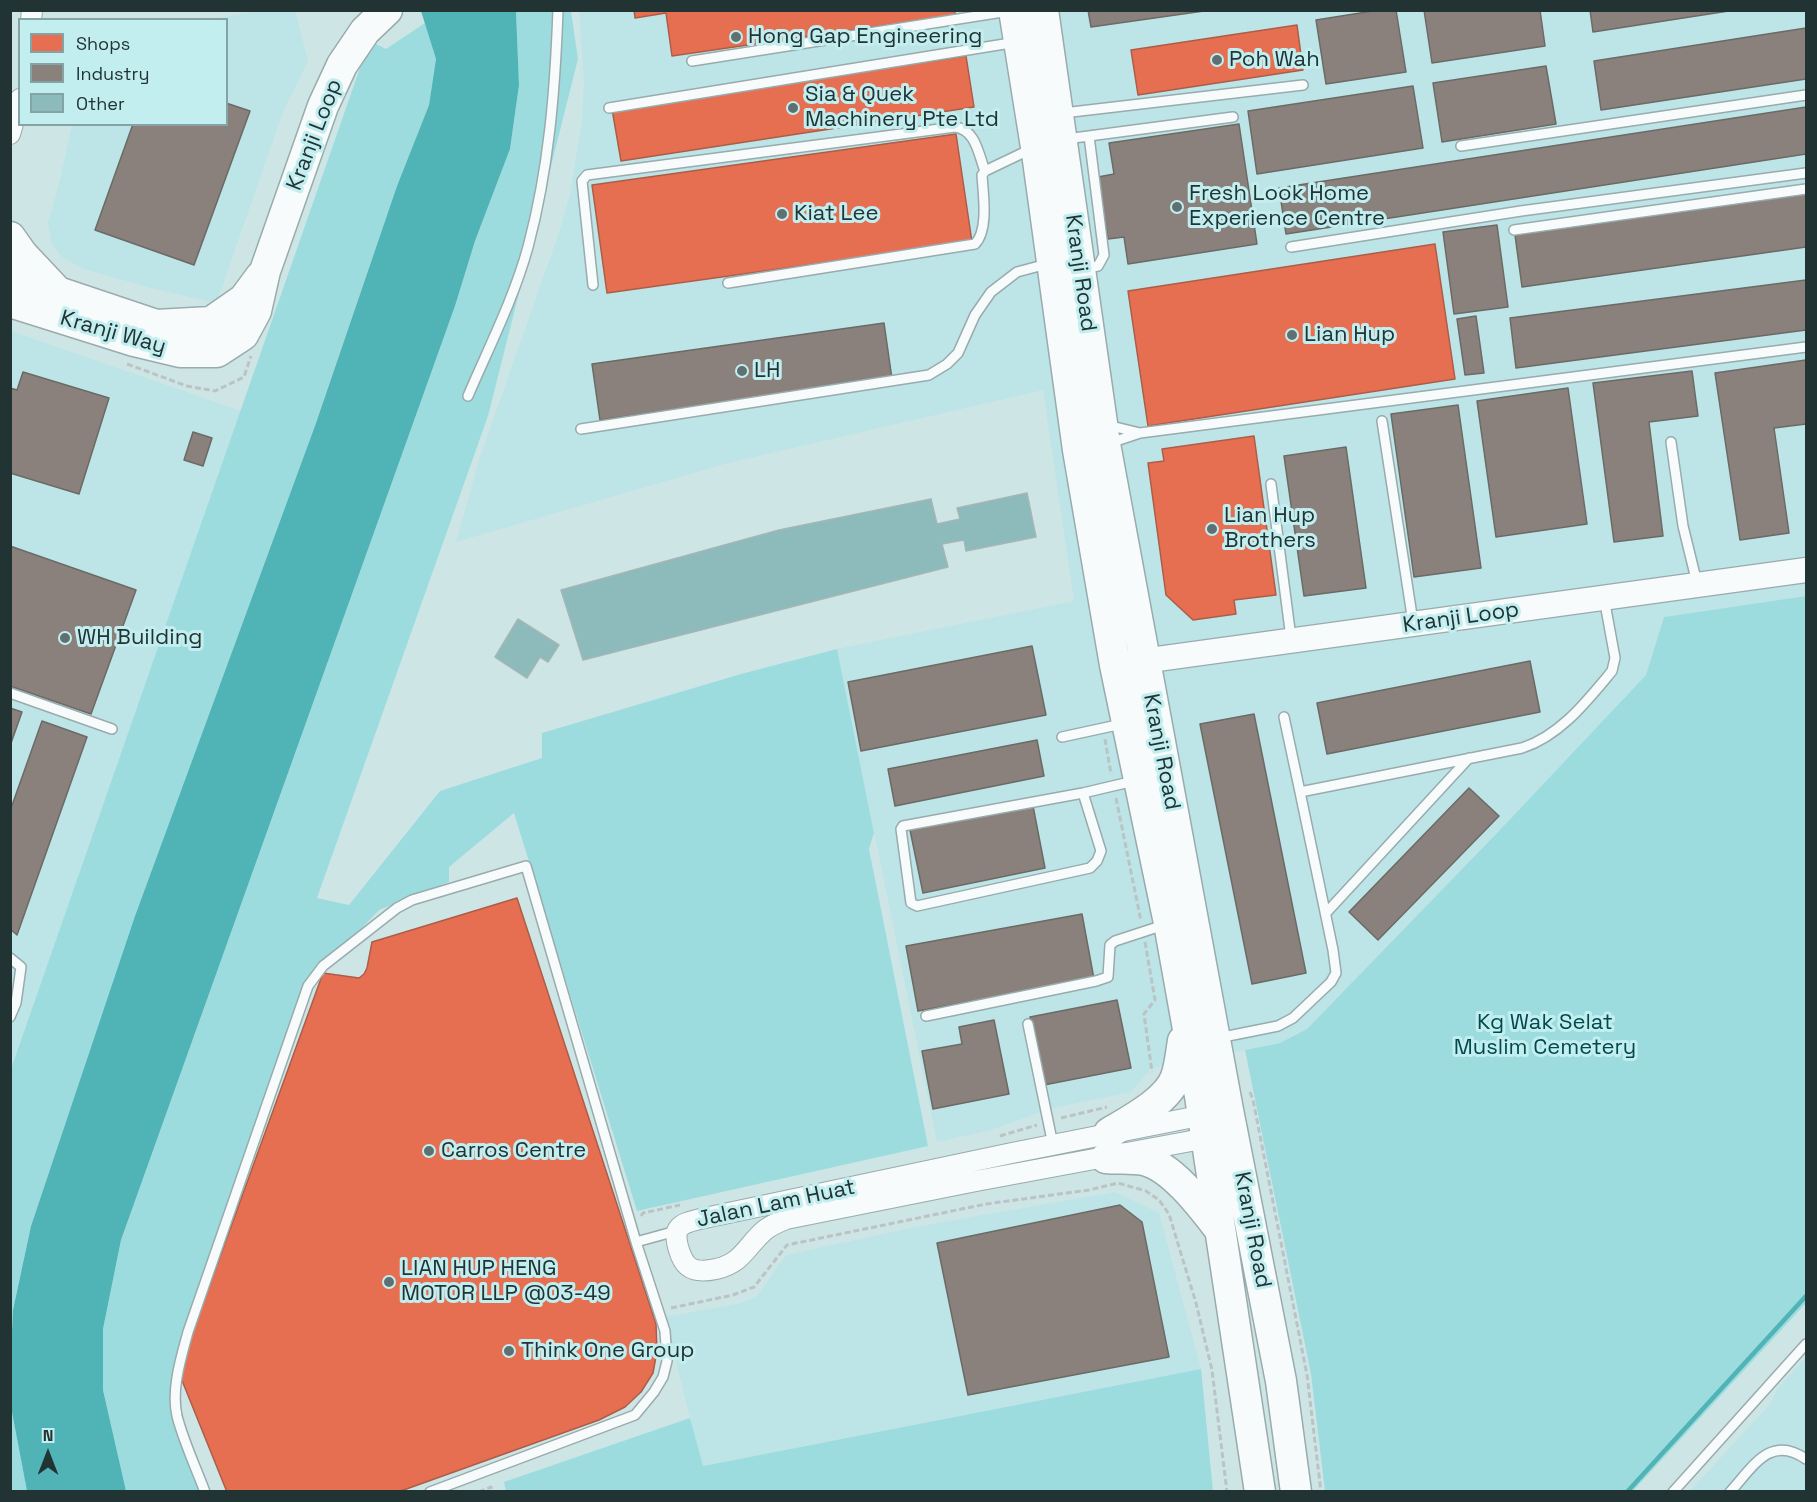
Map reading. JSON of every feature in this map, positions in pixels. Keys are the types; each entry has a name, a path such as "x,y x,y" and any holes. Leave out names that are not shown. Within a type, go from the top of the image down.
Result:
{"main road":[{"name":"Kranji Loop","path":"217,352 243,335 256,311 265,272 332,85 342,65 365,32 387,10"},
{"name":"Kranji Road","path":"1013,10 1019,42 1061,134"},
{"name":"Kranji Road","path":"1043,10 1061,134 1066,267 1078,450 1130,663 1216,1039 1220,1230 1260,1491"},
{"path":"10,237 22,254 58,292"},
{"name":"Kranji Road","path":"1066,267 1103,434 1130,663 1128,723 1187,1023 1217,1124 1281,1381 1296,1491"},
{"name":"Kranji Loop","path":"10,276 156,324 211,322 244,299 265,272"},
{"name":"Kranji Way","path":"10,302 134,341 180,352 217,352"},
{"path":"1187,1023 1176,1077 1170,1089 1108,1146 1146,1160 1173,1176 1199,1203 1220,1230"},
{"path":"1246,1396 1281,1381"}],"street":[{"path":"10,134 18,106"},
{"name":"Kranji Loop","path":"1130,663 1806,570"},
{"name":"Jalan Lam Huat","path":"1108,1146 1053,1145 700,1219 680,1226 676,1232 683,1259 689,1267 700,1270 714,1269 739,1260 768,1227 786,1219 976,1181 1108,1146 1217,1124"}],"lane":[{"path":"468,396 516,284 528,247 549,143 555,89 558,10"},
{"path":"692,60 1013,10"},
{"path":"609,108 1019,42"},
{"path":"728,283 975,244 980,240 985,213 982,175 985,171 1061,134 1303,85"},
{"path":"1461,146 1806,95"},
{"path":"1061,134 1233,117"},
{"path":"593,285 582,181 587,175 955,127 963,128 972,137 985,171"},
{"path":"1291,247 1521,211 1806,172"},
{"path":"1514,230 1806,189"},
{"path":"581,429 928,375 947,364 958,353 975,315 991,292 1017,272 1066,267"},
{"path":"1103,434 1140,433 1806,347"},
{"path":"1382,421 1413,625"},
{"path":"1103,434 1140,433"},
{"path":"1671,442 1683,526 1698,585"},
{"path":"1271,484 1291,641"},
{"path":"1300,792 1538,743 1553,734 1612,671 1615,658 1604,598"},
{"path":"10,693 112,729"},
{"path":"1216,1039 1278,1026 1293,1018 1330,982 1336,973 1326,913 1284,717"},
{"path":"1062,737 1128,723"},
{"path":"1326,913 1469,758"},
{"path":"1083,793 1101,851 1097,861 1090,868 917,906 911,903 901,829 903,826 1083,793 1140,780"},
{"path":"205,1491 177,1416 180,1361 308,986 323,966 397,908 412,900 526,866 636,1242 665,1331 667,1347 663,1377 645,1405 635,1415 430,1491"},
{"path":"926,1016 1108,977 1110,945 1115,940 1169,923"},
{"path":"10,958 21,968 16,1003 10,1017"},
{"path":"1028,1024 1053,1145"},
{"path":"636,1242 676,1232"},
{"path":"1673,1491 1806,1344"},
{"path":"1730,1491 1763,1457 1775,1449 1786,1449 1806,1459"}],"path":[{"path":"120,362 187,386 215,391 244,377 252,354"},
{"path":"1198,1314 1212,1370 1227,1491"},
{"path":"479,1491 491,1487 492,1491"}],"shaded area":[{"path":"257,11 295,11 308,61 283,112 217,301 211,302 151,288 84,269 62,257 52,244 48,223 72,126 228,126 228,18 218,18"},
{"path":"421,11 516,11 519,85 510,149 475,241 455,306 121,1240 103,1329 103,1390 126,1491 27,1491 11,1407 10,1374 13,1310 31,1226 135,916 316,423 397,186 429,105 436,59"},
{"path":"579,11 1806,11 1806,596 1664,617 1646,675 1307,1029 1280,1043 1152,1068 1131,1092 1052,1108 991,1130 937,1142 837,649 1074,601 1043,390 728,463 456,542 480,457 561,227 571,189 582,120 584,80"},
{"path":"11,331 241,411 11,1069"},
{"path":"1115,1192 1159,1213 1201,1369 702,1466 665,1317 737,1304 756,1297 786,1255 920,1226"},
{"path":"1806,1357 1806,1491 1689,1492 1770,1404 1777,1389"}],"green space":[{"path":"516,11 571,11 578,59 488,416 317,898 349,905 440,791 542,758 542,733 741,674 837,649 874,833 869,849 928,1146 637,1211 514,813 449,867 449,882 379,910 307,986 180,1361 177,1416 205,1491 126,1491 103,1390 103,1329 121,1240 455,306 475,241 510,149 519,85"},
{"path":"425,23 436,59 429,105 397,186 316,423 135,916 31,1226 13,1310 11,1374 11,1069 361,65 376,44 386,49"},
{"name":"Kg Wak Selat Muslim Cemetery","path":"1806,596 1806,1303 1633,1491 1325,1491 1311,1374 1245,1050 1280,1043 1307,1029 1498,832 1646,675 1664,617"},
{"path":"1201,1369 1213,1491 506,1492 504,1482 690,1418 703,1466"},
{"path":"11,1407 27,1491 11,1491"}],"building: Shops":[{"name":"Hong Gap Engineering","path":"634,10 955,10 955,15 672,56 666,13 635,18"},
{"name":"Poh Wah","path":"1297,25 1303,70 1138,95 1131,50"},
{"name":"Sia & Quek Machinery Pte Ltd","path":"966,56 974,107 621,161 612,109"},
{"name":"Kiat Lee","path":"956,134 972,242 607,293 592,185"},
{"name":"Lian Hup","path":"1435,244 1455,379 1148,426 1128,291"},
{"name":"Lian Hup Brothers","path":"1254,436 1276,595 1234,600 1236,614 1193,620 1166,595 1148,463 1164,461 1162,449"},
{"name":"Carros Centre","path":"517,898 656,1324 657,1351 653,1373 641,1392 625,1407 599,1420 398,1492 227,1492 181,1378 183,1359 323,973 359,978 367,968 372,942"}],"building: Industry":[{"path":"1088,10 1211,10 1091,27"},
{"path":"1379,10 1396,10 1406,72 1326,84 1316,20"},
{"path":"1424,10 1540,10 1545,46 1432,63"},
{"path":"1590,10 1735,10 1593,32"},
{"path":"1806,28 1806,79 1601,110 1594,61"},
{"path":"1546,66 1556,124 1442,142 1433,83"},
{"path":"1413,86 1423,148 1257,174 1248,111"},
{"path":"228,104 250,111 194,265 95,230 132,126 228,126"},
{"path":"1806,107 1806,154 1286,234 1279,188"},
{"name":"Fresh Look Home Experience Centre","path":"1239,124 1257,244 1128,264 1124,237 1108,239 1098,177 1114,174 1109,143"},
{"path":"1806,194 1806,247 1522,287 1515,235"},
{"path":"1497,225 1508,307 1454,314 1443,232"},
{"path":"1806,280 1806,330 1516,368 1510,318"},
{"path":"1476,316 1484,373 1465,375 1457,319"},
{"name":"LH","path":"884,323 892,379 600,420 592,364"},
{"path":"1806,360 1806,424 1774,428 1789,533 1740,540 1715,373"},
{"path":"1692,371 1698,416 1649,422 1663,536 1614,542 1593,383"},
{"path":"23,372 109,398 79,494 10,473 10,388 17,390"},
{"path":"1568,388 1587,524 1496,537 1477,401"},
{"path":"1458,405 1481,568 1414,577 1391,414"},
{"path":"193,432 212,438 203,466 184,460"},
{"path":"1346,447 1366,588 1304,596 1284,456"},
{"name":"WH Building","path":"10,546 136,590 91,714 10,686"},
{"path":"1032,646 1046,715 861,751 848,682"},
{"path":"1530,661 1540,712 1327,754 1317,703"},
{"path":"10,708 22,712 10,746"},
{"path":"1254,714 1306,973 1252,984 1200,724"},
{"path":"42,721 87,737 17,935 10,929 10,811"},
{"path":"1037,740 1044,776 895,806 888,769"},
{"path":"1469,788 1499,816 1378,940 1349,912"},
{"path":"1033,806 1045,868 923,893 910,830"},
{"path":"1082,914 1094,979 918,1011 906,946"},
{"path":"1117,1000 1131,1068 1044,1085 1030,1017"},
{"path":"994,1020 1009,1094 933,1109 922,1051 962,1044 959,1027"},
{"path":"1120,1205 1142,1222 1169,1357 968,1395 937,1243"}],"building: Other":[{"path":"1027,493 1036,537 966,551 964,540 942,544 948,567 583,660 561,590 779,530 931,499 937,524 960,519 957,508"},
{"path":"518,619 559,645 548,662 540,657 527,678 495,657"}],"waterway":[{"path":"1627,1492 1806,1296"}],"place":[{"name":"Hong Gap Engineering","path":"736,37"},
{"name":"Poh Wah","path":"1217,60"},
{"name":"Sia & Quek Machinery Pte Ltd","path":"793,108"},
{"name":"Fresh Look Home Experience Centre","path":"1177,207"},
{"name":"Kiat Lee","path":"782,214"},
{"name":"Lian Hup","path":"1292,335"},
{"name":"LH","path":"742,371"},
{"name":"Lian Hup Brothers","path":"1212,529"},
{"name":"WH Building","path":"65,638"},
{"name":"Carros Centre","path":"429,1151"},
{"name":"LIAN HUP HENG MOTOR LLP @03-49","path":"389,1282"},
{"name":"Think One Group","path":"509,1351"}]}
